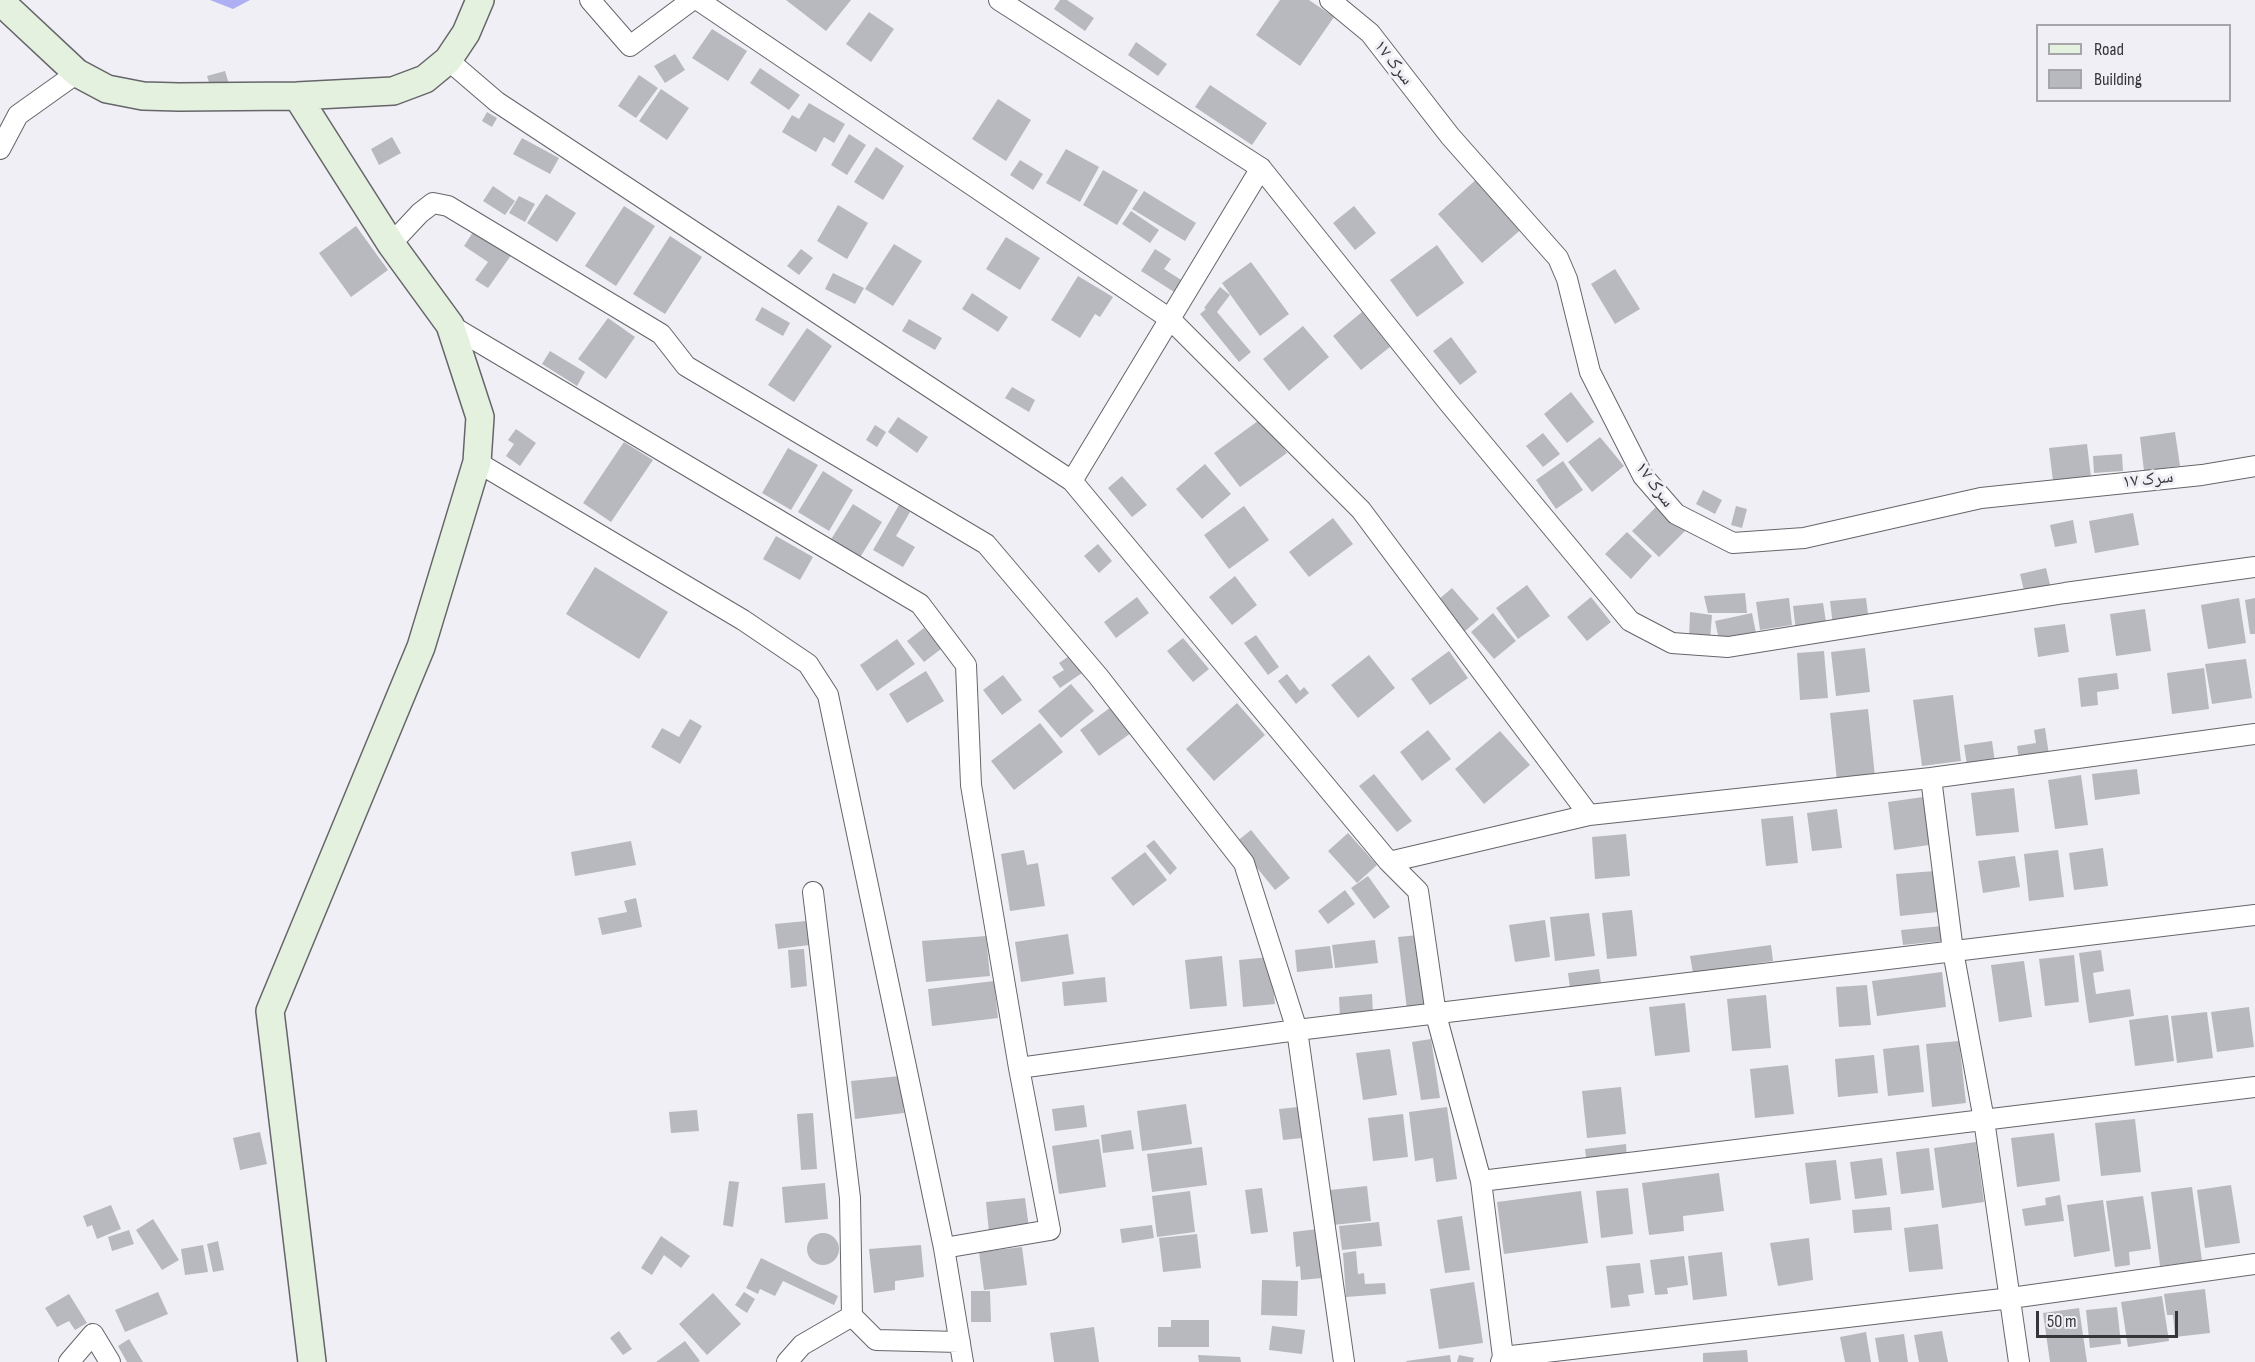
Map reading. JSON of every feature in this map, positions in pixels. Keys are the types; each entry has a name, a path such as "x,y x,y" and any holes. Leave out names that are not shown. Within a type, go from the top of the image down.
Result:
{"main road":[{"path":"0,1 77,73 107,89 143,96 297,96 393,91 425,79 448,60 466,33 480,0"},
{"path":"297,96 391,244 450,325 480,417 477,462 421,647 270,1011 312,1362"}],"street":[{"path":"590,0 630,46 692,0"},
{"path":"698,0 1170,319 1361,510 1589,815"},
{"path":"999,0 1260,168 1448,402 1630,621 1672,643 1728,647 2065,593 2255,567"},
{"name":"سرک ۱۷","path":"1330,0 1370,33 1450,136 1558,258 1567,279 1590,372 1643,476 1676,514 1733,543 1804,538 1981,498 2202,475 2255,466"},
{"path":"448,60 497,102 1072,482 1389,862 1418,891 1436,1015 1481,1181 1502,1360 2011,1298 2255,1264"},
{"path":"0,149 18,115 77,73"},
{"path":"1072,482 1260,168"},
{"path":"391,244 420,213 433,203 448,206 661,334 686,366 986,544 1098,676 1244,863 1297,1030 1344,1362"},
{"path":"450,325 920,604 966,665 971,785 1019,1068 1050,1230 944,1248"},
{"path":"477,462 743,620 808,664 828,695 944,1248 963,1362"},
{"path":"1389,862 1589,815 1931,778 2255,734"},
{"path":"1931,778 1953,951 1984,1120 2019,1362"},
{"path":"813,892 850,1198 852,1316 876,1340 960,1342"},
{"path":"1019,1068 1297,1030 2255,915"},
{"path":"1481,1181 2255,1087"},
{"path":"787,1362 802,1345 852,1316"},
{"path":"69,1362 93,1334 110,1362"}],"water":[{"path":"210,0 250,0 233,9"}],"building":[{"path":"786,0 851,0 826,31"},
{"path":"1060,0 1067,0 1094,18 1085,31 1054,9"},
{"path":"1280,0 1309,0 1334,17 1300,66 1256,35"},
{"path":"869,12 894,29 871,62 846,44"},
{"path":"712,29 747,51 728,81 692,58"},
{"path":"1136,42 1167,64 1158,76 1128,55"},
{"path":"675,54 685,70 665,83 654,66"},
{"path":"760,68 800,95 789,110 750,83"},
{"path":"225,71 229,84 211,89 207,76"},
{"path":"639,75 658,88 636,118 618,106"},
{"path":"1210,85 1267,123 1252,145 1195,107"},
{"path":"661,89 689,108 667,140 639,121"},
{"path":"998,99 1031,120 1006,161 972,139"},
{"path":"809,103 845,124 834,143 824,137 816,152 782,132 792,115 799,119"},
{"path":"487,112 497,118 492,127 482,121"},
{"path":"849,134 866,145 847,175 831,165"},
{"path":"392,137 401,153 379,165 371,149"},
{"path":"522,138 559,158 550,174 513,154"},
{"path":"876,147 904,166 883,200 854,182"},
{"path":"1066,149 1099,167 1080,202 1046,183"},
{"path":"1020,160 1043,174 1033,190 1010,175"},
{"path":"1103,170 1138,190 1117,225 1083,205"},
{"path":"1479,177 1524,227 1482,263 1438,214"},
{"path":"493,186 515,201 505,215 483,201"},
{"path":"1144,191 1196,223 1185,241 1132,209"},
{"path":"546,194 576,213 557,242 527,223"},
{"path":"519,196 535,204 525,222 509,213"},
{"path":"838,205 868,223 847,259 817,241"},
{"path":"624,206 655,226 616,286 585,266"},
{"path":"1354,206 1376,233 1355,250 1333,223"},
{"path":"1131,211 1159,230 1150,243 1122,224"},
{"path":"356,226 388,270 351,297 319,253"},
{"path":"475,229 512,254 488,288 475,280 488,262 464,246"},
{"path":"670,236 702,257 665,314 633,294"},
{"path":"1006,237 1040,258 1020,290 986,269"},
{"path":"894,244 922,261 893,306 865,289"},
{"path":"1437,245 1464,283 1417,317 1390,280"},
{"path":"801,249 813,258 799,275 787,266"},
{"path":"1155,249 1171,259 1164,269 1186,283 1179,295 1141,271"},
{"path":"1251,262 1289,314 1260,336 1222,283"},
{"path":"1615,269 1640,309 1615,324 1591,284"},
{"path":"833,273 864,288 855,304 825,289"},
{"path":"1078,276 1113,297 1100,317 1095,314 1080,338 1051,320"},
{"path":"1220,287 1230,295 1217,312 1251,352 1239,362 1200,314 1206,309 1204,308"},
{"path":"972,293 1008,317 998,332 962,309"},
{"path":"762,307 790,323 783,336 755,320"},
{"path":"1362,312 1390,347 1361,370 1333,336"},
{"path":"608,318 635,337 606,379 578,359"},
{"path":"909,319 942,338 935,350 902,331"},
{"path":"1303,326 1329,357 1289,391 1263,359"},
{"path":"807,328 832,346 794,402 768,385"},
{"path":"1451,337 1477,372 1460,385 1433,351"},
{"path":"550,351 585,372 577,386 542,364"},
{"path":"1012,387 1035,400 1029,412 1005,398"},
{"path":"1571,392 1594,422 1567,443 1544,414"},
{"path":"898,417 928,437 917,453 888,432"},
{"path":"1262,418 1287,453 1240,487 1214,453"},
{"path":"875,425 886,432 877,447 866,440"},
{"path":"516,429 536,443 520,466 506,456 514,444 508,440"},
{"path":"2175,432 2180,466 2144,471 2140,437"},
{"path":"1543,433 1560,454 1543,467 1526,446"},
{"path":"1600,437 1624,466 1592,492 1568,462"},
{"path":"624,442 653,460 611,522 583,503"},
{"path":"2087,444 2091,477 2053,481 2049,448"},
{"path":"788,448 818,465 791,510 762,493"},
{"path":"2122,454 2123,471 2094,473 2093,456"},
{"path":"1563,461 1583,490 1556,509 1536,480"},
{"path":"1205,464 1231,494 1202,519 1176,489"},
{"path":"823,471 853,490 829,531 798,512"},
{"path":"1122,476 1147,505 1132,517 1108,488"},
{"path":"1703,490 1722,500 1715,514 1696,504"},
{"path":"853,504 882,522 859,559 830,541"},
{"path":"899,505 910,512 896,536 915,547 903,567 873,550"},
{"path":"1658,505 1685,531 1659,557 1632,531"},
{"path":"1244,506 1269,540 1229,569 1204,535"},
{"path":"1736,506 1747,509 1742,528 1731,525"},
{"path":"2133,513 2139,545 2095,553 2089,521"},
{"path":"1333,518 1353,544 1309,577 1289,552"},
{"path":"2073,520 2077,543 2055,547 2050,525"},
{"path":"1627,532 1652,556 1631,579 1605,554"},
{"path":"776,536 813,557 800,580 763,559"},
{"path":"1098,544 1112,561 1099,573 1084,556"},
{"path":"595,567 668,612 639,659 566,614"},
{"path":"2046,568 2052,593 2026,599 2020,574"},
{"path":"1235,576 1257,605 1232,625 1209,597"},
{"path":"1527,585 1550,616 1518,639 1496,608"},
{"path":"1452,588 1479,619 1464,632 1437,601"},
{"path":"1745,593 1747,613 1708,613 1704,596"},
{"path":"1137,597 1149,613 1116,638 1104,622"},
{"path":"1591,597 1611,622 1587,641 1567,617"},
{"path":"1789,598 1792,625 1760,630 1756,602"},
{"path":"1866,598 1869,622 1833,626 1830,601"},
{"path":"2239,598 2246,643 2208,649 2201,605"},
{"path":"2255,598 2255,634 2250,634 2245,600"},
{"path":"1823,603 1827,628 1796,631 1793,606"},
{"path":"2145,609 2151,651 2116,656 2110,614"},
{"path":"1690,612 1712,615 1710,640 1689,640"},
{"path":"1493,613 1516,641 1494,659 1471,632"},
{"path":"1752,613 1756,633 1719,640 1715,621"},
{"path":"2065,624 2069,652 2038,657 2034,628"},
{"path":"924,628 941,649 924,662 907,641"},
{"path":"1256,635 1279,667 1268,675 1244,643"},
{"path":"1183,638 1209,669 1193,682 1167,651"},
{"path":"897,639 915,664 877,691 860,665"},
{"path":"1865,648 1870,692 1836,696 1831,652"},
{"path":"1449,651 1468,678 1430,705 1411,679"},
{"path":"1824,651 1828,698 1800,700 1797,653"},
{"path":"1072,654 1085,671 1060,688 1052,677 1064,670 1059,663"},
{"path":"1369,655 1395,688 1358,718 1331,685"},
{"path":"2246,659 2252,698 2212,704 2205,664"},
{"path":"2204,668 2209,709 2172,714 2167,673"},
{"path":"926,671 944,701 907,723 889,694"},
{"path":"2117,673 2119,689 2097,692 2098,705 2081,707 2078,678"},
{"path":"1287,674 1300,691 1304,687 1309,693 1296,704 1278,681"},
{"path":"1003,675 1022,700 1002,715 983,690"},
{"path":"1071,684 1094,711 1061,738 1038,711"},
{"path":"1953,695 1961,761 1922,766 1913,700"},
{"path":"1237,703 1265,735 1214,781 1186,749"},
{"path":"1111,707 1131,733 1099,756 1080,730"},
{"path":"1868,709 1875,777 1837,781 1830,713"},
{"path":"690,719 702,726 680,764 651,747 662,728 679,737"},
{"path":"1040,723 1063,752 1014,790 991,761"},
{"path":"2045,728 2049,755 2019,759 2017,746 2036,743 2034,730"},
{"path":"1428,730 1451,759 1422,781 1400,752"},
{"path":"1500,731 1530,765 1484,804 1455,769"},
{"path":"1992,741 1995,762 1967,766 1964,745"},
{"path":"2137,769 2140,794 2095,800 2092,774"},
{"path":"1374,774 1412,821 1397,832 1359,786"},
{"path":"2081,775 2088,825 2055,829 2048,780"},
{"path":"2014,788 2019,832 1976,836 1971,793"},
{"path":"1923,797 1929,845 1894,850 1888,802"},
{"path":"1837,809 1842,848 1812,851 1807,813"},
{"path":"1793,816 1798,863 1766,866 1761,819"},
{"path":"1251,830 1290,878 1275,890 1236,842"},
{"path":"1348,833 1377,865 1357,883 1328,851"},
{"path":"1626,834 1630,876 1595,879 1592,837"},
{"path":"1154,840 1177,868 1170,875 1146,846"},
{"path":"631,841 636,865 575,876 571,852"},
{"path":"2103,848 2108,886 2074,890 2069,853"},
{"path":"1024,850 1027,865 1038,863 1045,906 1010,911 1001,854"},
{"path":"2058,850 2064,897 2029,901 2024,854"},
{"path":"1145,852 1167,880 1133,906 1111,878"},
{"path":"2015,856 2020,887 1983,893 1978,861"},
{"path":"1935,871 1938,912 1900,916 1896,874"},
{"path":"1368,876 1390,907 1374,919 1351,888"},
{"path":"1345,890 1355,904 1328,924 1318,911"},
{"path":"636,898 642,927 602,935 598,918 627,912 624,901"},
{"path":"1632,910 1637,956 1607,959 1602,913"},
{"path":"1589,913 1595,956 1555,961 1550,917"},
{"path":"1545,920 1550,957 1515,962 1509,925"},
{"path":"806,921 809,945 778,949 775,924"},
{"path":"1942,926 1943,941 1903,945 1901,930"},
{"path":"1068,934 1074,974 1021,982 1015,942"},
{"path":"1418,935 1427,1006 1407,1009 1398,937"},
{"path":"986,936 990,976 926,982 922,941"},
{"path":"1375,940 1378,963 1335,968 1332,945"},
{"path":"1771,945 1773,961 1693,973 1690,956"},
{"path":"1330,946 1333,968 1297,972 1295,950"},
{"path":"804,949 807,986 791,988 788,950"},
{"path":"2101,950 2104,971 2093,973 2096,994 2130,989 2134,1016 2089,1023 2079,953"},
{"path":"2074,955 2079,1002 2045,1006 2039,959"},
{"path":"1222,956 1227,1006 1190,1009 1185,960"},
{"path":"1270,957 1275,1004 1243,1007 1239,960"},
{"path":"2024,961 2032,1017 1999,1022 1991,965"},
{"path":"1599,969 1601,983 1570,988 1568,973"},
{"path":"1942,972 1946,1007 1877,1016 1872,981"},
{"path":"1105,977 1107,1002 1064,1006 1062,982"},
{"path":"994,981 998,1018 932,1026 928,989"},
{"path":"1867,985 1871,1025 1839,1027 1836,987"},
{"path":"1372,994 1373,1014 1340,1017 1339,997"},
{"path":"1766,995 1771,1048 1732,1051 1727,999"},
{"path":"1685,1003 1690,1052 1655,1056 1649,1007"},
{"path":"2249,1007 2254,1047 2217,1052 2211,1012"},
{"path":"2207,1012 2213,1058 2177,1063 2171,1016"},
{"path":"2168,1015 2174,1061 2135,1066 2129,1020"},
{"path":"1431,1039 1440,1098 1421,1100 1412,1042"},
{"path":"1959,1041 1966,1103 1932,1107 1926,1044"},
{"path":"1919,1045 1924,1092 1888,1096 1883,1049"},
{"path":"1390,1049 1397,1095 1363,1100 1356,1053"},
{"path":"1874,1055 1878,1093 1838,1097 1835,1059"},
{"path":"1788,1065 1794,1114 1755,1118 1750,1069"},
{"path":"900,1076 904,1113 855,1119 851,1081"},
{"path":"1621,1087 1626,1134 1587,1138 1582,1091"},
{"path":"1186,1104 1192,1144 1142,1151 1137,1111"},
{"path":"1084,1105 1087,1127 1055,1131 1052,1109"},
{"path":"1298,1107 1302,1138 1283,1140 1279,1109"},
{"path":"1447,1107 1457,1179 1436,1182 1433,1158 1415,1161 1409,1112"},
{"path":"697,1110 699,1131 671,1133 669,1112"},
{"path":"813,1113 817,1169 801,1170 797,1114"},
{"path":"1403,1114 1408,1157 1373,1161 1368,1118"},
{"path":"2135,1119 2141,1172 2101,1176 2095,1123"},
{"path":"1131,1130 1134,1149 1103,1153 1101,1135"},
{"path":"260,1132 267,1164 240,1170 233,1138"},
{"path":"2054,1133 2060,1181 2017,1187 2011,1138"},
{"path":"1099,1139 1106,1187 1059,1194 1052,1146"},
{"path":"1976,1142 1984,1202 1942,1208 1934,1148"},
{"path":"1626,1144 1627,1160 1587,1165 1585,1149"},
{"path":"1202,1147 1207,1185 1152,1192 1147,1154"},
{"path":"1929,1148 1934,1190 1901,1194 1896,1152"},
{"path":"1882,1158 1887,1195 1855,1199 1850,1162"},
{"path":"1836,1160 1841,1200 1810,1204 1805,1163"},
{"path":"1719,1173 1724,1211 1683,1216 1684,1231 1649,1235 1642,1183"},
{"path":"729,1181 739,1182 733,1227 723,1225"},
{"path":"825,1183 828,1219 785,1223 782,1187"},
{"path":"2231,1185 2240,1243 2205,1248 2197,1190"},
{"path":"1367,1186 1371,1221 1333,1225 1330,1190"},
{"path":"2192,1187 2202,1261 2160,1266 2151,1192"},
{"path":"1262,1188 1268,1232 1251,1234 1245,1190"},
{"path":"1628,1188 1633,1234 1601,1238 1596,1191"},
{"path":"1190,1191 1195,1232 1157,1237 1152,1196"},
{"path":"1581,1191 1588,1243 1504,1254 1497,1202"},
{"path":"2060,1195 2064,1221 2025,1226 2022,1209 2046,1205 2045,1198"},
{"path":"2143,1196 2151,1249 2129,1252 2130,1265 2115,1267 2106,1201"},
{"path":"1025,1198 1029,1228 989,1232 986,1202"},
{"path":"2103,1200 2110,1251 2074,1257 2067,1205"},
{"path":"111,1205 121,1229 97,1239 92,1225 87,1227 83,1216"},
{"path":"1890,1207 1892,1230 1854,1233 1852,1210"},
{"path":"1462,1216 1470,1270 1445,1273 1437,1220"},
{"path":"153,1219 179,1260 162,1270 136,1230"},
{"path":"1379,1222 1382,1246 1342,1250 1339,1226"},
{"path":"1938,1224 1943,1269 1909,1272 1904,1228"},
{"path":"1152,1225 1154,1238 1122,1243 1120,1229"},
{"path":"1318,1229 1322,1278 1301,1280 1300,1266 1296,1267 1293,1232"},
{"path":"129,1230 134,1244 112,1251 108,1237"},
{"path":"823,1233 834,1238 839,1249 834,1260 823,1265 812,1260 807,1249 812,1238"},
{"path":"1197,1234 1201,1268 1163,1272 1159,1238"},
{"path":"661,1236 690,1256 681,1268 664,1255 652,1275 641,1268"},
{"path":"1809,1238 1813,1280 1778,1286 1770,1243"},
{"path":"218,1241 224,1270 213,1272 207,1244"},
{"path":"203,1245 208,1272 185,1275 181,1249"},
{"path":"921,1245 924,1277 895,1281 895,1290 874,1293 869,1249"},
{"path":"1022,1247 1027,1285 984,1290 979,1252"},
{"path":"1356,1251 1358,1274 1364,1273 1365,1284 1385,1283 1386,1294 1346,1297 1343,1253"},
{"path":"1722,1252 1727,1296 1693,1300 1688,1256"},
{"path":"1684,1256 1688,1285 1667,1288 1668,1294 1655,1295 1650,1260"},
{"path":"761,1258 838,1296 834,1305 783,1281 775,1296 760,1289 758,1294 746,1288"},
{"path":"1640,1263 1644,1293 1628,1295 1630,1306 1611,1308 1606,1266"},
{"path":"1262,1280 1298,1281 1297,1316 1261,1315"},
{"path":"1474,1282 1483,1343 1439,1349 1430,1289"},
{"path":"2205,1289 2210,1333 2175,1337 2173,1315 2167,1315 2164,1294"},
{"path":"971,1291 990,1291 991,1322 971,1322"},
{"path":"158,1292 168,1314 125,1332 115,1310"},
{"path":"744,1292 755,1299 747,1313 735,1305"},
{"path":"713,1293 741,1324 707,1355 679,1324"},
{"path":"69,1294 87,1323 75,1330 69,1321 57,1327 45,1308"},
{"path":"2162,1296 2169,1341 2128,1347 2121,1302"},
{"path":"2117,1307 2121,1344 2090,1348 2086,1310"},
{"path":"2079,1308 2087,1362 2050,1362 2043,1313"},
{"path":"1171,1320 1209,1320 1209,1347 1158,1347 1158,1327 1171,1327"},
{"path":"1272,1326 1305,1330 1302,1354 1269,1350"},
{"path":"1094,1327 1099,1362 1054,1362 1050,1333"},
{"path":"619,1331 632,1349 623,1355 610,1338"},
{"path":"1942,1331 1948,1362 1919,1362 1914,1335"},
{"path":"1866,1332 1871,1362 1845,1362 1840,1337"},
{"path":"1904,1334 1908,1362 1879,1362 1875,1338"},
{"path":"129,1339 143,1362 127,1362 118,1346"},
{"path":"685,1341 700,1361 656,1362"},
{"path":"1747,1350 1748,1362 1703,1362 1703,1353"},
{"path":"1198,1355 1240,1357 1241,1362 1199,1362"},
{"path":"1450,1355 1451,1362 1406,1361"},
{"path":"1459,1355 1474,1358 1473,1362 1457,1362"}]}
